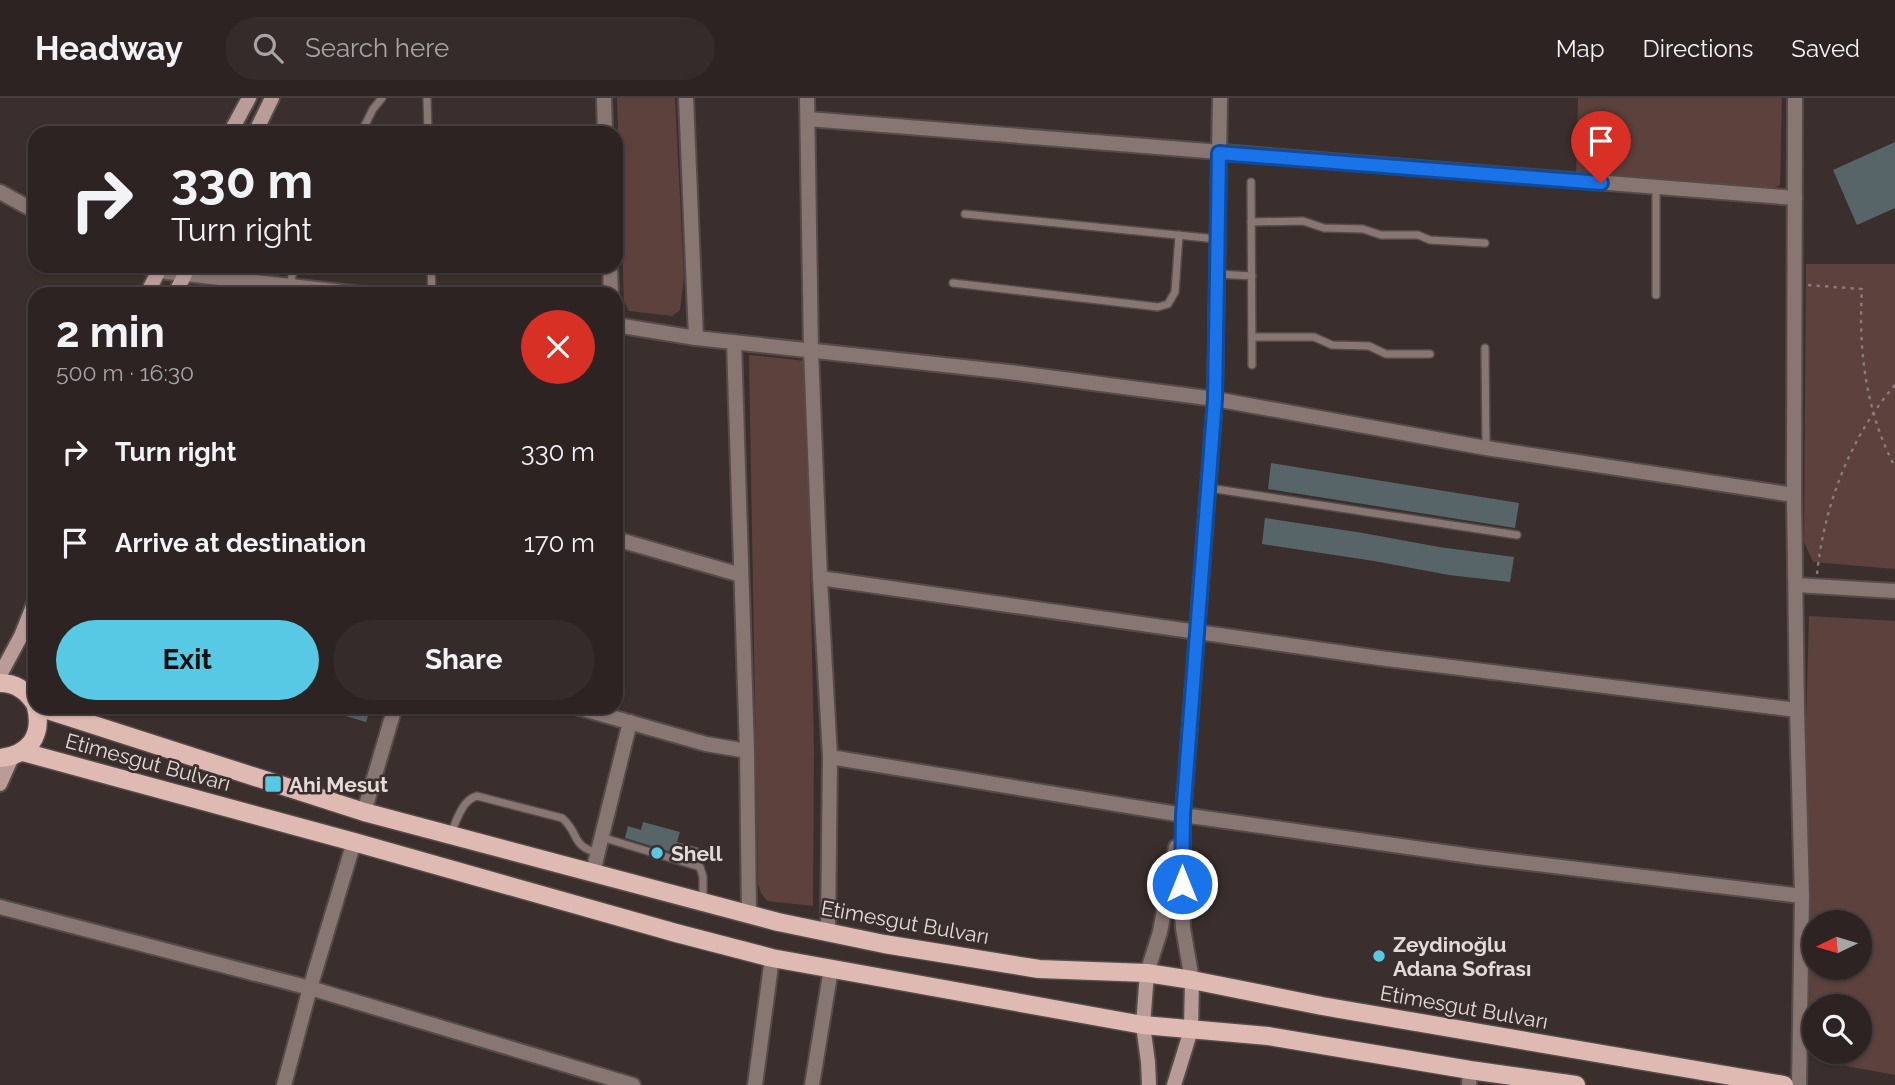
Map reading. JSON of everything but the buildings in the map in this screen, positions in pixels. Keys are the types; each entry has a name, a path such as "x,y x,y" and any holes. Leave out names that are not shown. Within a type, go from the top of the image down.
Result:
{"main road":[{"path":"234,126 248,98"},
{"path":"258,126 272,98"},
{"path":"0,676 28,618"},
{"name":"Etimesgut Bulvarı","path":"0,683 8,683 28,694"},
{"path":"0,785 11,756 32,743 37,731 38,714"},
{"name":"Etimesgut Bulvarı","path":"79,714 364,812 749,915 884,944 1039,969 1147,973 1192,980 1322,1006 1784,1085"},
{"name":"Etimesgut Bulvarı","path":"11,756 354,842 772,958 1143,1025 1268,1036 1470,1078 1576,1085"},
{"path":"1147,973 1143,1025 1149,1085"},
{"path":"1174,1085 1191,1030 1192,980"}],"street":[{"path":"604,98 605,126"},
{"path":"686,98 696,338"},
{"path":"807,98 811,351 830,757 828,931"},
{"path":"1192,980 1183,928 1183,815 1215,399 1220,98"},
{"path":"1795,98 1794,495 1802,896 1800,1085"},
{"path":"808,119 1795,198"},
{"path":"0,192 28,207"},
{"path":"205,273 290,287"},
{"path":"623,326 696,338 1009,372 1215,399 1486,448 1794,495"},
{"path":"734,342 747,751 749,915"},
{"path":"623,541 741,575"},
{"path":"820,578 1393,660 1797,710"},
{"path":"1796,585 1895,590"},
{"path":"364,812 393,714"},
{"path":"601,714 706,744 747,751"},
{"path":"593,872 630,722"},
{"path":"830,757 1183,815 1478,857 1802,896"},
{"path":"1147,973 1160,932 1183,815"},
{"path":"284,1085 354,842"},
{"path":"0,907 310,988 632,1085"},
{"path":"755,1085 772,958"},
{"path":"812,1085 831,968"}],"lane":[{"path":"364,126 382,98"},
{"path":"427,98 428,126"},
{"path":"1251,182 1252,365"},
{"path":"1656,187 1656,295"},
{"path":"965,215 1217,239"},
{"path":"1251,222 1303,221 1324,228 1363,229 1381,235 1418,235 1430,240 1485,243"},
{"path":"953,283 1153,307 1164,306 1173,299 1175,292 1179,235"},
{"path":"290,287 293,273"},
{"path":"1217,274 1252,276"},
{"path":"1252,337 1314,337 1332,345 1368,346 1386,354 1430,354"},
{"path":"1485,348 1486,448"},
{"path":"1208,488 1517,536"},
{"path":"450,835 465,802 477,796 562,818 571,827 579,844 586,850 597,853"},
{"path":"601,837 700,867 703,877 702,903"}],"path":[{"path":"1794,284 1862,289 1864,374 1873,414 1895,467"},
{"path":"1816,586 1822,539 1835,491 1853,449 1873,414 1895,386"}],"shaded area":[{"path":"617,98 675,98 684,278 680,310 672,316 629,311 624,302 623,126 618,126"},
{"path":"1578,98 1782,98 1780,185 1770,190 1576,177"},
{"path":"1806,264 1895,264 1895,569 1813,562 1804,542"},
{"path":"749,355 806,361 814,751 813,906 767,901 758,883"},
{"path":"1809,616 1895,621 1895,1075 1840,1064 1872,1064 1872,994 1809,994 1809,980 1872,980 1872,910 1808,910 1805,758"}],"place":[{"name":"Ahi Mesut","path":"273,784"},
{"name":"Shell","path":"657,853"},
{"name":"Zeydinoğlu Adana Sofrası","path":"1379,956"}],"route":[{"path":"1182,884 1183,815 1215,399 1219,153 1601,183"}]}
